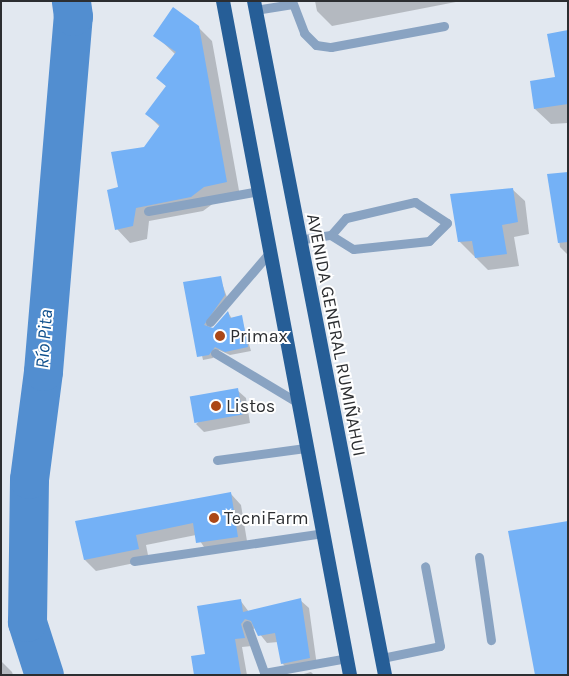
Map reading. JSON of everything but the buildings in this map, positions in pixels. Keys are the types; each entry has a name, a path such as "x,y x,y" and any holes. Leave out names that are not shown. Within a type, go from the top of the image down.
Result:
{"highway":[{"path":"223,1 305,448 350,675"},
{"name":"AVENIDA GENERAL RUMIÑAHUI","path":"254,5 298,240 386,675"}],"lane":[{"path":"254,5 292,3 304,33 316,45 330,47 444,26"},
{"path":"148,211 259,191"},
{"path":"298,240 331,235 346,218 415,202 447,223 428,241 353,249 331,235"},
{"path":"210,322 270,252"},
{"path":"215,353 297,402"},
{"path":"217,460 305,448"},
{"path":"134,561 323,533"},
{"path":"479,557 491,640"},
{"path":"382,658 440,646 426,566"},
{"path":"247,625 265,674 347,658"}],"waterway":[{"name":"Río Pita","path":"44,675 27,622 29,479 43,371 73,16 71,1"}],"place":[{"name":"Primax","path":"220,336"},
{"name":"Listos","path":"216,406"},
{"name":"TecniFarm","path":"214,518"}]}
